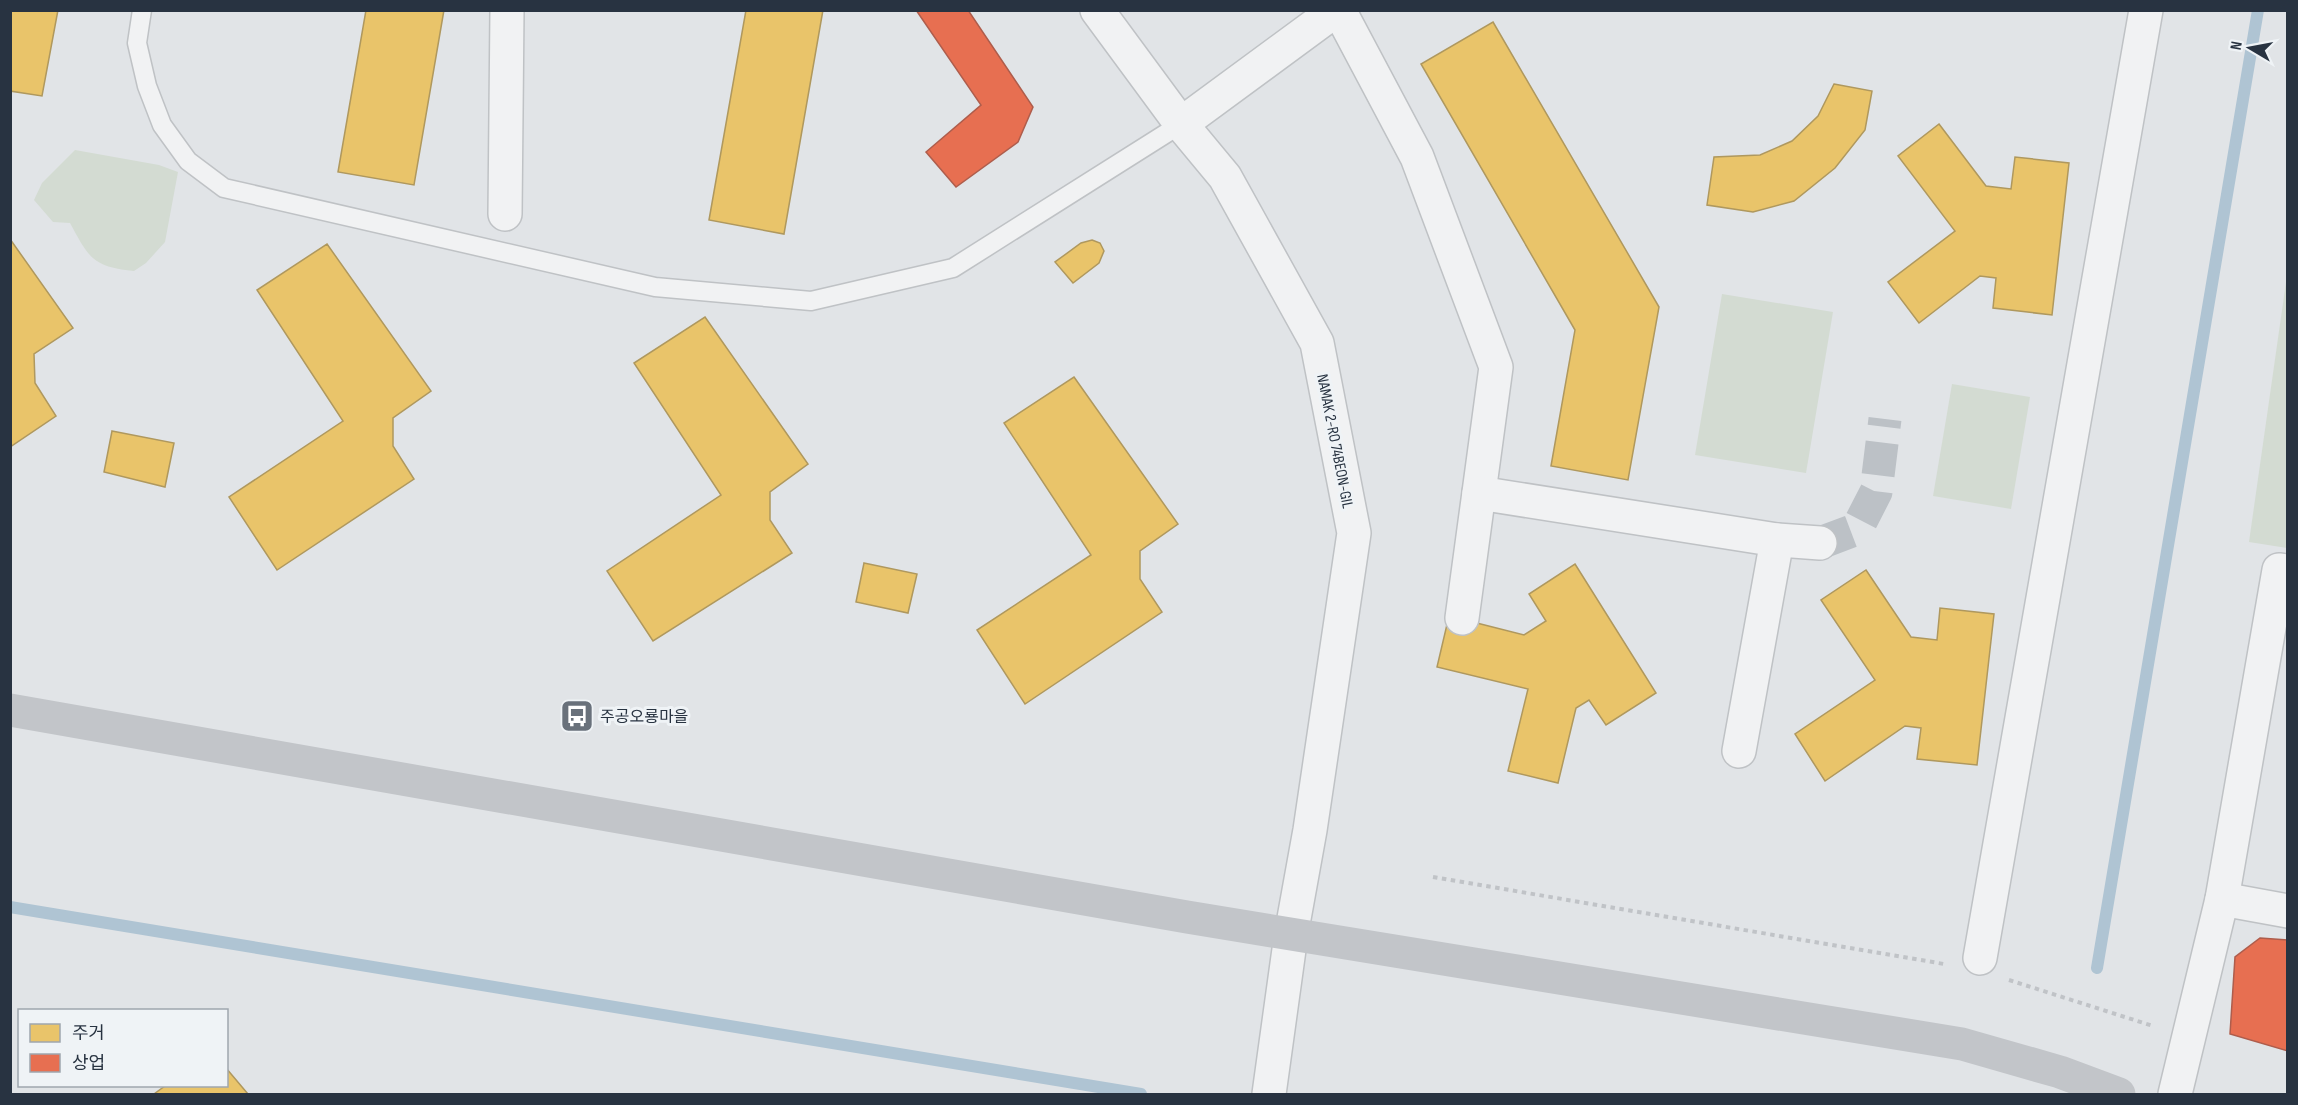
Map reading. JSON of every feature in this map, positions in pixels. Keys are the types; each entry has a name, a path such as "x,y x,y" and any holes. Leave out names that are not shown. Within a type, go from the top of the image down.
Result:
{"street":[{"path":"505,214 507,10"},
{"name":"NAMAK 2-RO 74BEON-GIL","path":"1097,10 1181,124 1225,177 1317,343 1354,533 1310,830 1291,935 1269,1095"},
{"path":"1181,124 1338,10 1417,157 1496,368 1462,618"},
{"path":"1976,967 2146,10"},
{"path":"1479,493 1777,540 1820,543"},
{"path":"1739,750 1777,540"},
{"path":"2175,1095 2222,899 2279,570 2288,571"},
{"path":"10,710 1291,935 1383,948 1895,1035 1962,1044 2060,1072 2119,1095"},
{"path":"2222,899 2288,911"}],"lane":[{"path":"142,10 137,43 147,86 162,125 188,161 224,188 655,287 811,301 953,268 1181,124"}],"path":[{"path":"1433,877 1976,967 2188,1037"}],"shaded area":[{"path":"75,150 159,165 178,172 165,242 146,263 134,271 109,267 94,259 82,245 70,223 53,222 34,200 42,183"},
{"path":"2287,275 2287,548 2249,542"},
{"path":"1722,294 1833,312 1806,473 1695,455"},
{"path":"1952,384 2030,397 2011,509 1933,496"}],"building: 주거":[{"path":"10,10 58,10 42,96 10,91"},
{"path":"366,10 444,10 414,185 338,172"},
{"path":"746,10 823,10 784,234 709,220"},
{"path":"1493,22 1659,307 1628,480 1551,466 1575,330 1421,64"},
{"path":"1834,84 1872,91 1865,130 1835,168 1794,201 1753,212 1707,205 1714,157 1760,155 1792,141 1818,116"},
{"path":"1939,124 1986,186 2011,189 2015,157 2069,163 2052,315 1993,308 1996,278 1980,276 1919,323 1888,282 1955,231 1898,156"},
{"path":"10,239 73,328 34,354 35,383 56,416 10,447"},
{"path":"1092,240 1100,243 1104,251 1099,263 1073,283 1055,262 1081,243"},
{"path":"327,244 431,391 393,418 393,446 414,479 277,570 229,497 343,421 257,290"},
{"path":"705,317 808,464 770,492 770,520 792,553 653,641 607,571 721,495 634,363"},
{"path":"1074,377 1178,524 1140,551 1140,579 1162,612 1025,704 977,630 1091,555 1004,423"},
{"path":"112,431 174,443 165,487 104,472"},
{"path":"864,563 917,574 908,613 856,602"},
{"path":"1575,564 1656,693 1606,725 1589,700 1576,708 1558,783 1508,771 1528,689 1437,667 1449,616 1524,635 1546,621 1529,594"},
{"path":"1866,570 1911,637 1937,640 1940,608 1994,614 1977,765 1917,759 1921,728 1905,726 1825,781 1795,734 1875,680 1821,600"},
{"path":"228,1070 248,1094 154,1094 164,1087 228,1087"}],"building: 상업":[{"path":"916,10 968,10 1033,107 1018,142 956,187 926,152 981,105"},
{"path":"2260,938 2288,940 2288,1051 2230,1034 2235,957"}],"waterway":[{"path":"2097,968 2258,10"},
{"path":"10,907 1141,1094"}],"tunnel":[{"path":"1820,543 1857,529 1876,492 1885,419"}],"place":[{"name":"주공오룡마을","path":"577,716"}]}
